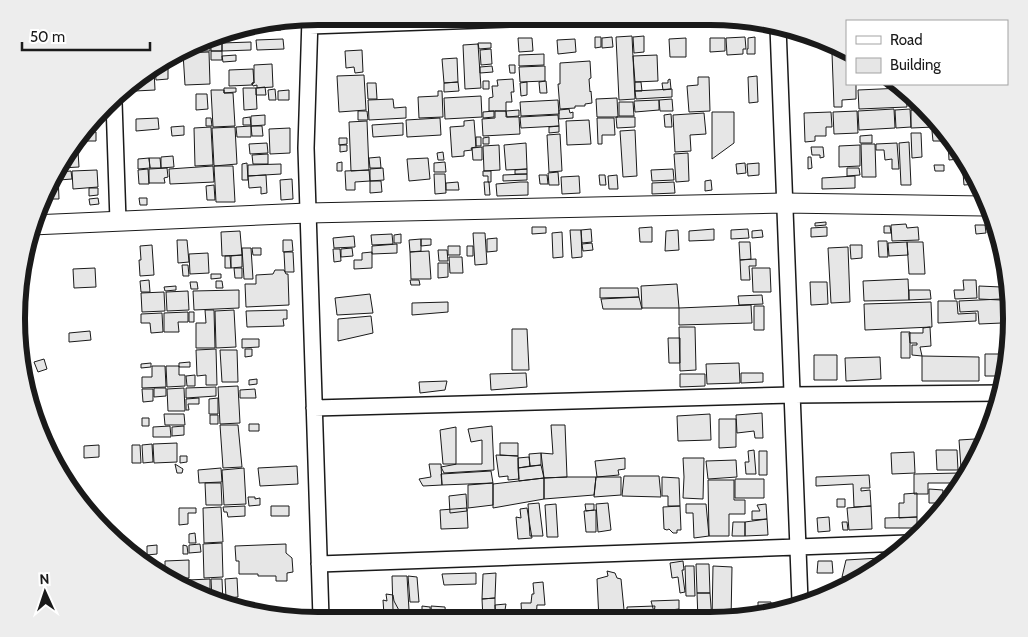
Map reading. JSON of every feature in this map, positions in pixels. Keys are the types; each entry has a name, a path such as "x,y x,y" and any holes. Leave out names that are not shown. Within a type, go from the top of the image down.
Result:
{"street":[{"path":"310,25 306,148 321,612"},
{"path":"778,33 800,597"},
{"path":"114,108 118,221"},
{"path":"41,225 308,213 784,203 981,206"},
{"path":"314,408 793,395 993,394"},
{"path":"319,564 898,543"}],"building":[{"path":"281,28 281,30 257,32"},
{"path":"632,36 635,99 619,100 616,37"},
{"path":"644,36 644,52 634,53 633,37"},
{"path":"595,37 601,37 601,47 595,48"},
{"path":"612,37 613,47 602,48 602,38"},
{"path":"745,37 746,49 743,49 743,54 727,55 726,38"},
{"path":"755,37 755,54 747,54 748,38"},
{"path":"518,38 532,38 533,51 519,52"},
{"path":"686,38 686,57 670,57 669,39"},
{"path":"710,38 725,38 725,51 710,52"},
{"path":"283,39 284,49 257,50 256,40"},
{"path":"575,39 576,52 558,54 557,40"},
{"path":"222,42 222,51 211,51 211,45"},
{"path":"251,42 251,50 222,51 222,43"},
{"path":"478,43 491,43 491,48 479,49"},
{"path":"478,44 481,88 465,89 463,45"},
{"path":"210,46 210,51 198,51"},
{"path":"491,49 492,64 481,65 480,50"},
{"path":"362,50 363,72 355,73 354,67 346,68 345,51"},
{"path":"211,51 222,51 222,60 211,60"},
{"path":"209,52 210,84 185,85 183,58 194,53"},
{"path":"832,53 846,59 846,85 856,85 856,99 842,100 842,107 834,107"},
{"path":"544,54 544,65 519,66 519,55"},
{"path":"236,55 236,61 223,62 222,56"},
{"path":"657,55 658,81 635,82 633,56"},
{"path":"457,58 458,82 444,83 442,59"},
{"path":"590,61 591,78 589,79 592,103 585,104 585,106 575,106 575,108 560,109 558,84 560,84 560,63"},
{"path":"272,64 273,87 257,88 257,85 253,86 254,65"},
{"path":"509,65 515,65 515,73 510,73"},
{"path":"492,66 493,72 480,73 480,67"},
{"path":"545,66 545,81 520,82 519,67"},
{"path":"168,68 168,79 156,80 155,74"},
{"path":"253,69 254,83 252,85 229,86 229,70"},
{"path":"154,75 155,90 135,90"},
{"path":"364,75 366,110 339,112 337,76"},
{"path":"757,76 758,102 749,103 748,77"},
{"path":"698,77 709,77 710,111 689,112 687,86 698,85"},
{"path":"513,79 514,92 511,92 512,102 506,102 506,111 489,111 489,98 493,97 492,86 498,86 497,80"},
{"path":"670,79 671,89 663,90 662,83 668,83"},
{"path":"483,81 489,81 489,89 483,89"},
{"path":"546,81 547,93 540,93 539,82"},
{"path":"458,82 459,91 444,92 444,83"},
{"path":"527,82 527,95 521,96 520,83"},
{"path":"635,82 641,82 642,91 635,91"},
{"path":"367,83 376,83 377,99 368,99"},
{"path":"265,87 266,95 256,95 256,88"},
{"path":"224,88 236,88 236,92 224,93"},
{"path":"243,88 256,88 257,109 244,110"},
{"path":"891,88 907,101 907,107 859,109 858,90"},
{"path":"275,89 276,100 269,100 268,90"},
{"path":"672,89 672,97 636,99 635,91"},
{"path":"211,90 224,90 224,93 233,93 235,126 213,127"},
{"path":"289,90 289,100 278,100 278,91"},
{"path":"438,91 442,91 443,117 419,118 418,97 438,96"},
{"path":"196,94 207,94 208,109 196,110"},
{"path":"481,96 482,117 445,119 444,98"},
{"path":"617,98 618,117 597,117 596,99"},
{"path":"393,99 394,108 406,107 406,118 369,120 368,100"},
{"path":"672,99 673,111 660,111 659,100"},
{"path":"558,100 559,114 521,116 520,102"},
{"path":"659,100 659,110 635,112 634,101"},
{"path":"619,102 633,102 634,116 619,116"},
{"path":"569,109 570,113 573,112 573,118 559,119 559,110"},
{"path":"894,109 895,128 859,130 858,111"},
{"path":"910,109 911,127 896,128 895,110"},
{"path":"519,110 519,116 507,117 506,111"},
{"path":"911,110 916,110 932,127 911,128"},
{"path":"358,111 367,111 368,120 358,120"},
{"path":"494,111 494,117 483,118 483,112"},
{"path":"495,111 506,111 506,117 519,117 520,134 483,136 482,119 495,118"},
{"path":"857,111 858,133 834,134 833,112"},
{"path":"712,112 734,112 734,143 712,159"},
{"path":"831,112 832,127 826,127 826,136 815,136 815,141 805,142 804,113"},
{"path":"704,113 706,134 690,135 691,151 675,152 673,115"},
{"path":"671,114 672,127 665,127 664,115"},
{"path":"265,115 265,125 251,126 251,116"},
{"path":"558,115 559,126 521,128 520,117"},
{"path":"250,117 251,125 243,125 243,118"},
{"path":"616,117 635,117 635,127 617,128"},
{"path":"158,118 159,129 136,131 136,119"},
{"path":"206,118 211,118 212,126 206,126"},
{"path":"440,118 441,135 407,137 406,120"},
{"path":"597,118 614,118 615,135 602,135 602,144 598,144"},
{"path":"474,120 476,147 471,148 472,150 464,151 464,156 452,157 450,127 464,126 464,121"},
{"path":"589,120 591,144 567,145 566,121"},
{"path":"367,121 369,170 351,171 349,122"},
{"path":"403,123 403,135 373,137 372,125"},
{"path":"184,126 184,135 172,136 171,127"},
{"path":"251,126 262,126 263,136 252,136"},
{"path":"251,126 251,137 237,137 236,127"},
{"path":"559,126 559,132 549,133 549,127"},
{"path":"211,127 213,165 195,166 194,128"},
{"path":"235,127 237,164 214,166 212,128"},
{"path":"290,128 290,153 270,154 269,129"},
{"path":"635,130 637,176 623,177 620,131"},
{"path":"932,131 935,131 941,141 933,141"},
{"path":"92,132 96,132 96,141 86,141"},
{"path":"911,133 921,133 922,157 912,158"},
{"path":"560,134 562,171 549,172 547,135"},
{"path":"872,135 872,143 860,143 860,136"},
{"path":"476,137 481,137 481,146 476,146"},
{"path":"489,137 489,144 483,144 483,138"},
{"path":"339,138 347,138 347,144 339,145"},
{"path":"909,142 911,185 901,185 899,143"},
{"path":"267,143 268,153 250,154 249,144"},
{"path":"526,143 527,169 506,170 504,145"},
{"path":"897,143 899,169 892,169 892,159 885,160 884,150 876,150 876,144"},
{"path":"861,144 875,144 876,177 862,177"},
{"path":"340,145 347,145 347,151 340,152"},
{"path":"499,145 500,170 484,171 483,146"},
{"path":"860,145 860,166 839,167 839,146"},
{"path":"482,147 482,160 473,160 472,148"},
{"path":"811,147 823,147 824,157 820,158 820,155 812,155"},
{"path":"948,148 956,159 949,160"},
{"path":"77,151 78,151 79,167 67,168"},
{"path":"443,152 444,160 438,160 437,153"},
{"path":"688,153 689,181 676,182 674,154"},
{"path":"268,154 268,164 253,164 252,155"},
{"path":"173,156 174,167 161,168 161,157"},
{"path":"380,157 381,168 370,168 369,158"},
{"path":"808,157 811,157 812,168 808,169"},
{"path":"149,158 160,158 161,168 150,168"},
{"path":"149,158 150,168 138,169 138,159"},
{"path":"428,158 430,179 409,181 407,159"},
{"path":"342,162 342,171 337,171 337,163"},
{"path":"445,162 446,172 434,172 434,163"},
{"path":"247,163 248,180 242,180 242,164"},
{"path":"745,163 746,173 737,174 736,164"},
{"path":"759,163 759,175 748,176 747,164"},
{"path":"281,164 281,174 248,176 248,165"},
{"path":"934,165 944,165 944,171 935,171"},
{"path":"213,166 214,182 170,184 169,169"},
{"path":"214,166 233,166 235,202 216,202"},
{"path":"167,168 168,177 164,178 165,183 149,183 149,169"},
{"path":"383,168 384,180 370,181 370,169"},
{"path":"847,168 859,168 860,175 847,176"},
{"path":"148,169 149,184 139,184 138,170"},
{"path":"527,169 527,174 515,174 515,170"},
{"path":"673,169 674,180 652,181 651,170"},
{"path":"97,170 98,187 73,189 72,171"},
{"path":"369,170 370,181 355,182 355,190 346,190 345,171"},
{"path":"71,171 72,179 60,180 64,172"},
{"path":"483,171 491,171 491,182 488,182 488,176 483,176"},
{"path":"558,172 559,185 549,185 548,173"},
{"path":"963,173 971,184 964,185"},
{"path":"434,174 445,174 446,193 435,194"},
{"path":"527,174 527,180 503,181 503,175"},
{"path":"266,175 267,193 261,194 261,187 249,188 248,176"},
{"path":"539,175 547,175 548,184 540,184"},
{"path":"599,175 605,175 606,185 600,185"},
{"path":"617,175 618,189 609,189 608,176"},
{"path":"579,176 580,193 562,194 561,177"},
{"path":"855,176 855,188 822,189 822,178"},
{"path":"292,179 293,199 281,200 280,180"},
{"path":"711,180 712,190 705,191 705,181"},
{"path":"370,181 381,181 382,192 370,193"},
{"path":"458,182 459,190 446,190 446,183"},
{"path":"484,182 489,182 490,195 485,195"},
{"path":"528,182 528,195 497,196 496,184"},
{"path":"674,182 675,193 652,194 652,183"},
{"path":"58,183 59,199 50,199"},
{"path":"214,185 215,200 207,200 206,186"},
{"path":"89,188 98,188 98,195 89,196"},
{"path":"98,198 99,204 90,205 89,199"},
{"path":"139,198 147,198 147,205 140,205"},
{"path":"826,222 826,225 815,226 815,223"},
{"path":"906,224 907,228 918,227 919,240 892,241 891,225"},
{"path":"975,225 985,225 986,233 976,234"},
{"path":"884,226 890,226 891,233 884,233"},
{"path":"532,227 546,227 546,233 532,234"},
{"path":"652,227 652,242 640,242 639,228"},
{"path":"827,227 827,236 811,237 811,228"},
{"path":"591,229 592,242 582,243 581,230"},
{"path":"714,229 714,240 689,241 689,231"},
{"path":"748,229 749,238 731,239 731,230"},
{"path":"570,230 581,230 582,257 572,258"},
{"path":"678,230 679,250 665,251 666,231"},
{"path":"762,230 763,237 752,238 752,231"},
{"path":"240,231 242,255 222,256 221,232"},
{"path":"562,232 563,257 553,258 552,233"},
{"path":"473,233 485,233 487,264 475,265"},
{"path":"392,234 393,244 372,245 371,235"},
{"path":"401,234 401,243 394,243 394,235"},
{"path":"354,236 355,247 334,248 333,238"},
{"path":"497,238 497,251 487,252 487,239"},
{"path":"421,239 421,251 410,252 409,240"},
{"path":"421,239 431,239 431,245 421,246"},
{"path":"177,240 187,240 189,262 178,263"},
{"path":"283,240 292,240 293,251 283,252"},
{"path":"878,241 887,241 888,257 879,257"},
{"path":"739,242 750,242 751,259 740,260"},
{"path":"907,242 908,255 889,256 888,243"},
{"path":"907,242 923,242 925,274 909,274"},
{"path":"592,243 593,250 583,251 582,244"},
{"path":"397,244 397,253 372,254 372,246"},
{"path":"152,245 154,275 140,276 140,246"},
{"path":"850,245 862,245 862,258 851,259"},
{"path":"448,246 460,246 460,255 448,255"},
{"path":"467,246 473,246 473,256 467,256"},
{"path":"848,247 850,302 831,303 828,248"},
{"path":"242,248 251,248 253,279 244,279"},
{"path":"252,248 261,248 261,255 253,255"},
{"path":"352,248 353,256 341,257 341,249"},
{"path":"333,249 340,249 341,261 334,262"},
{"path":"438,250 447,250 448,261 439,261"},
{"path":"429,251 431,279 411,279 410,252"},
{"path":"284,252 293,252 294,272 285,272"},
{"path":"372,252 372,268 354,269 354,260 362,260 362,253"},
{"path":"208,253 209,273 190,274 189,254"},
{"path":"242,255 242,267 231,268 231,256"},
{"path":"225,256 230,256 231,268 225,268"},
{"path":"449,257 462,257 463,273 450,273"},
{"path":"756,259 756,266 749,266 750,280 741,280 740,260"},
{"path":"438,263 448,263 448,277 438,278"},
{"path":"182,265 188,265 189,276 183,276"},
{"path":"95,268 96,287 74,288 73,269"},
{"path":"234,268 242,268 242,278 235,278"},
{"path":"752,268 770,268 771,292 753,292"},
{"path":"275,270 284,270 288,274 289,305 246,307 245,284 256,284 256,275 273,274"},
{"path":"211,274 221,274 221,278 211,279"},
{"path":"908,279 909,300 864,301 863,281"},
{"path":"149,280 150,292 141,292 140,281"},
{"path":"410,280 419,280 420,285 411,285"},
{"path":"963,280 976,280 977,298 955,299 954,290 964,290"},
{"path":"216,281 222,281 223,288 216,288"},
{"path":"190,282 197,282 198,289 191,289"},
{"path":"810,282 827,282 828,304 811,305"},
{"path":"677,284 679,308 642,308 641,286"},
{"path":"176,286 176,290 165,291 164,287"},
{"path":"979,286 1001,287 1001,300 979,299"},
{"path":"600,288 638,288 639,297 600,298"},
{"path":"239,290 239,308 194,310 193,291"},
{"path":"909,290 930,290 931,299 909,300"},
{"path":"188,291 189,310 167,311 166,292"},
{"path":"164,292 165,311 142,312 141,293"},
{"path":"370,294 373,313 337,315 335,298"},
{"path":"762,295 763,304 739,305 738,296"},
{"path":"639,297 642,309 603,309 601,299"},
{"path":"1001,299 1002,323 979,324 978,311 960,312 959,301"},
{"path":"938,301 957,301 958,314 976,313 976,321 938,323"},
{"path":"448,302 448,312 412,315 412,303"},
{"path":"931,302 932,327 865,330 864,304"},
{"path":"751,305 752,323 679,325 679,308"},
{"path":"754,306 764,306 764,330 754,330"},
{"path":"205,310 214,310 215,348 196,348 196,323 206,323"},
{"path":"234,310 236,347 216,348 215,311"},
{"path":"287,310 287,319 283,319 284,326 247,327 246,311"},
{"path":"188,312 188,322 178,322 179,332 164,332 164,313"},
{"path":"189,312 194,312 194,322 189,322"},
{"path":"162,313 163,332 151,333 150,323 141,323 141,314"},
{"path":"371,316 373,333 338,341 338,319"},
{"path":"679,327 695,327 696,370 680,371"},
{"path":"930,327 931,346 920,347 922,356 912,355 912,345 917,345 917,343 910,343 909,333 923,333 923,328"},
{"path":"512,329 527,329 529,370 512,370"},
{"path":"90,331 91,340 69,342 69,333"},
{"path":"901,332 910,332 910,358 901,358"},
{"path":"668,338 680,338 680,363 669,363"},
{"path":"242,339 259,339 259,347 242,348"},
{"path":"216,349 217,385 206,385 206,375 197,376 196,350"},
{"path":"245,349 252,349 252,356 245,357"},
{"path":"220,350 237,350 238,382 222,382"},
{"path":"985,354 1000,354 997,376 985,376"},
{"path":"814,355 837,355 837,380 814,380"},
{"path":"922,356 979,357 979,381 922,381"},
{"path":"880,357 881,379 846,381 845,358"},
{"path":"44,359 47,369 38,372 34,362"},
{"path":"190,362 190,367 179,367 179,363"},
{"path":"151,363 151,367 141,368 141,364"},
{"path":"739,363 740,383 707,384 706,364"},
{"path":"152,366 165,366 166,387 142,388 142,377 152,377"},
{"path":"166,366 179,366 179,375 185,375 185,386 167,387"},
{"path":"526,373 527,387 491,390 490,374"},
{"path":"741,373 763,373 763,382 741,383"},
{"path":"680,374 705,374 705,386 680,387"},
{"path":"195,375 195,386 187,386 186,376"},
{"path":"257,379 257,384 249,385 249,380"},
{"path":"447,381 445,390 420,393 419,382"},
{"path":"238,386 240,423 220,424 218,387"},
{"path":"216,387 216,396 186,398 186,388"},
{"path":"154,388 166,388 166,396 154,397"},
{"path":"184,388 185,411 168,411 167,389"},
{"path":"142,389 153,389 153,401 143,402"},
{"path":"255,389 256,398 240,398 240,390"},
{"path":"199,398 199,404 188,404 189,410 186,410 186,399"},
{"path":"218,398 218,414 209,414 209,399"},
{"path":"762,413 763,438 755,438 754,431 737,433 736,415"},
{"path":"164,414 184,414 185,425 165,425"},
{"path":"710,414 711,440 678,441 677,416"},
{"path":"210,415 218,415 218,424 210,424"},
{"path":"142,418 149,418 149,426 142,426"},
{"path":"719,419 736,419 736,447 719,448"},
{"path":"249,424 259,424 259,431 249,431"},
{"path":"220,425 238,425 242,467 223,468"},
{"path":"551,425 565,425 567,477 544,478 541,453 553,454"},
{"path":"170,426 171,437 153,437 153,427"},
{"path":"184,426 184,435 172,436 172,427"},
{"path":"492,426 494,470 444,473 441,467 457,464 482,464 482,440 471,442 468,429"},
{"path":"456,427 456,464 443,464 440,430"},
{"path":"975,439 975,443 962,468 961,468 959,440"},
{"path":"177,443 177,462 154,463 153,444"},
{"path":"500,443 518,443 518,456 500,455"},
{"path":"152,444 153,462 143,463 142,445"},
{"path":"99,445 99,457 84,458 84,446"},
{"path":"132,445 140,445 141,463 132,463"},
{"path":"754,450 756,474 746,474 745,462 749,462 748,451"},
{"path":"936,450 957,450 958,470 937,470"},
{"path":"759,451 767,451 767,475 759,475"},
{"path":"914,452 915,473 892,474 891,453"},
{"path":"541,453 541,465 530,466 529,454"},
{"path":"496,455 518,456 519,479 508,480 508,476 499,477"},
{"path":"180,456 187,456 187,462 180,463"},
{"path":"529,457 530,466 518,468 518,458"},
{"path":"625,458 625,469 618,470 619,475 597,477 595,461"},
{"path":"683,458 704,458 703,499 683,498"},
{"path":"736,460 737,477 708,479 706,461"},
{"path":"175,464 183,469 182,473 177,473"},
{"path":"429,464 441,464 442,485 423,486 419,479 431,477"},
{"path":"541,465 544,478 519,481 518,468"},
{"path":"297,466 298,484 260,486 258,468"},
{"path":"221,468 222,482 199,483 198,470"},
{"path":"244,468 246,504 224,505 222,470"},
{"path":"491,471 493,483 442,485 441,474"},
{"path":"959,473 953,483 928,483 928,494 914,494 914,474"},
{"path":"869,475 870,488 861,488 861,491 870,490 871,506 854,507 853,484 816,486 816,477"},
{"path":"624,476 659,476 661,497 622,496"},
{"path":"596,477 594,495 544,499 544,478"},
{"path":"596,477 621,477 621,495 594,497"},
{"path":"662,477 679,478 680,506 668,506 668,496 662,496"},
{"path":"544,478 544,499 493,508 493,484"},
{"path":"735,479 764,479 764,498 735,498"},
{"path":"708,480 734,480 734,500 745,500 745,514 729,514 729,536 709,536"},
{"path":"205,483 221,483 222,505 206,505"},
{"path":"493,483 493,505 468,508 468,485"},
{"path":"929,489 943,490 943,496 937,503 929,503"},
{"path":"917,493 917,517 899,518 899,503 904,503 904,494"},
{"path":"466,494 467,511 450,513 449,496"},
{"path":"248,497 260,498 260,505 249,506"},
{"path":"837,499 845,499 845,507 837,507"},
{"path":"539,503 543,536 530,536 528,504"},
{"path":"608,503 611,530 598,532 596,504"},
{"path":"556,504 558,537 547,537 545,505"},
{"path":"585,504 594,504 594,510 586,511"},
{"path":"686,504 706,504 709,536 694,538 693,513 686,513"},
{"path":"766,504 767,519 752,520 752,511 760,511 757,505"},
{"path":"245,506 245,516 228,517 223,507"},
{"path":"271,506 289,506 289,516 271,516"},
{"path":"680,506 681,530 673,533 669,529 664,529 663,507"},
{"path":"871,506 872,529 849,530 847,508"},
{"path":"221,507 223,542 204,543 203,508"},
{"path":"179,508 196,508 196,513 188,513 188,524 179,525"},
{"path":"467,508 468,528 441,529 440,510"},
{"path":"527,508 532,538 518,539 516,517 521,518 520,509"},
{"path":"596,510 596,532 586,532 584,511"},
{"path":"829,517 830,531 818,532 817,518"},
{"path":"917,517 917,526 915,528 885,528 885,518"},
{"path":"767,519 768,535 745,536 745,522"},
{"path":"733,522 745,522 745,536 732,536"},
{"path":"842,522 847,522 848,530 843,530"},
{"path":"195,533 196,543 189,543 189,534"},
{"path":"222,543 223,577 204,578 203,544"},
{"path":"200,544 201,552 189,553 189,545"},
{"path":"286,544 286,553 292,558 293,572 287,573 287,581 276,581 276,576 239,574 239,561 236,561 235,546"},
{"path":"157,545 157,554 147,555 147,546"},
{"path":"183,545 187,546 188,554 183,554"},
{"path":"879,558 851,576 842,577 846,560"},
{"path":"189,560 189,578 182,578 165,569 165,561"},
{"path":"683,561 684,570 682,570 685,592 680,593 678,577 672,578 670,563"},
{"path":"818,561 832,561 833,573 817,573"},
{"path":"696,564 709,564 710,593 697,593"},
{"path":"685,566 694,566 695,596 686,596"},
{"path":"713,566 732,567 731,611 712,612"},
{"path":"607,571 615,573 617,578 621,579 624,612 599,612 597,579 608,576"},
{"path":"476,573 476,584 444,585 442,574"},
{"path":"496,573 495,598 482,599 483,574"},
{"path":"392,576 407,576 409,610 393,610"},
{"path":"408,576 417,577 419,602 410,602"},
{"path":"237,578 238,597 226,597 225,579"},
{"path":"210,579 210,591 189,582 188,580"},
{"path":"211,579 222,579 223,596 212,592"},
{"path":"543,582 545,605 537,605 536,612 522,612 521,603 531,603 532,594 534,594 533,583"},
{"path":"697,593 710,593 711,612 698,612"},
{"path":"386,594 393,595 400,612 384,612 383,600 387,601"},
{"path":"495,598 495,612 483,612 482,599"},
{"path":"679,600 679,609 654,612 651,601"},
{"path":"758,602 771,602 771,605 758,607"},
{"path":"506,604 505,610 518,610 518,612 496,612 495,605"},
{"path":"422,606 430,607 430,612 422,612"},
{"path":"431,606 445,607 445,612 431,612"},
{"path":"655,606 654,612 627,612 627,607"}]}
